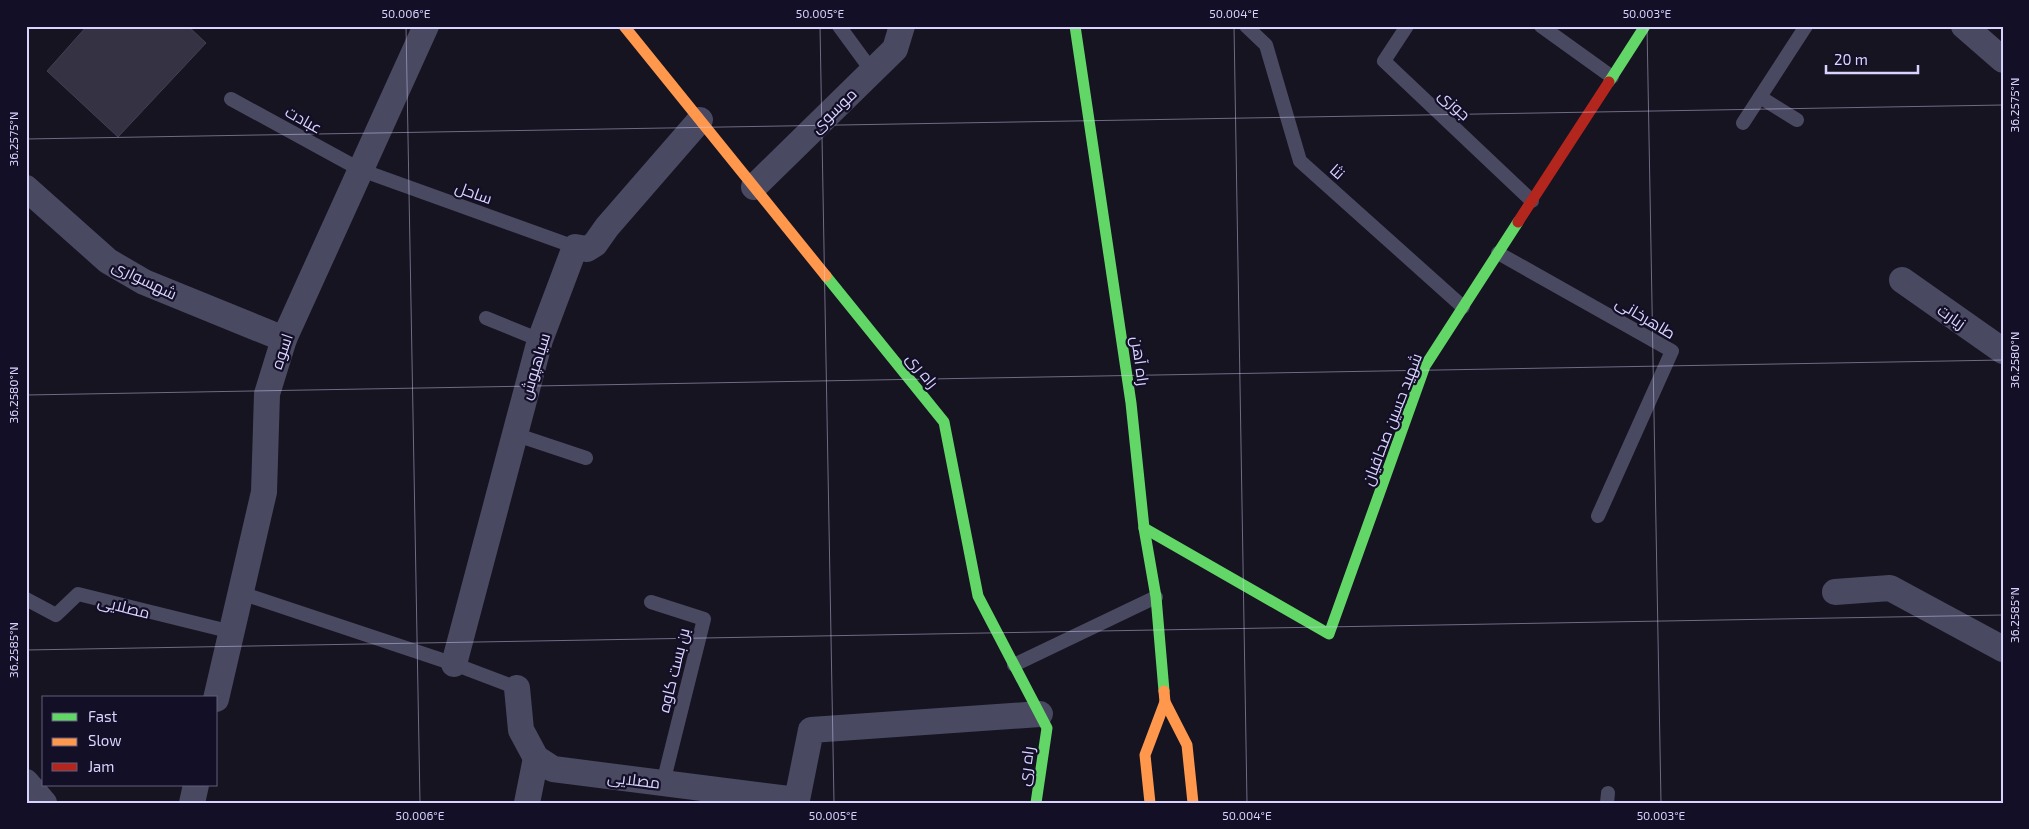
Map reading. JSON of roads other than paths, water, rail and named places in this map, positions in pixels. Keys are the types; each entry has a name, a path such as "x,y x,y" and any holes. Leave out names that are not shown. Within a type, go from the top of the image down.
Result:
{"street":[{"name":"اسوه","path":"217,696 264,492 267,394 284,339 426,26"},
{"name":"راه ری","path":"624,26 944,422 978,596 1047,728 1036,803"},
{"name":"موسوی","path":"754,187 895,49 902,26"},
{"name":"راه آهن","path":"1075,26 1131,403 1144,528 1156,598 1165,702 1187,744 1193,803"},
{"name":"شهید حسین صحافیان","path":"1144,528 1328,634 1425,366 1645,26"},
{"path":"1964,26 2003,60"},
{"path":"575,247 587,249 595,244 607,227 700,120"},
{"name":"شهسواری","path":"26,188 115,266 144,282 284,339"},
{"name":"سیاهپوش","path":"454,664 540,340 575,247"},
{"name":"زیارت","path":"1902,280 2003,351"},
{"path":"1835,592 1890,588 2003,649"},
{"path":"517,688 521,730 536,758 527,803"},
{"name":"راه آهن","path":"1150,803 1145,756 1165,702"},
{"name":"مصلایی","path":"536,758 553,769 798,800 811,730 1040,714"},
{"path":"26,782 44,803"},
{"path":"192,803 196,786"}],"lane":[{"path":"839,26 872,71"},
{"name":"نثا","path":"1246,26 1266,45 1300,161 1463,307"},
{"name":"جوزی","path":"1407,26 1384,61 1532,201"},
{"path":"1541,26 1612,77"},
{"path":"1744,123 1806,26"},
{"path":"1760,97 1797,120"},
{"name":"عبادت","path":"231,99 361,170"},
{"name":"ساحل","path":"361,170 575,247"},
{"name":"طاهرخانی","path":"1498,253 1672,350 1598,516"},
{"path":"486,318 540,340"},
{"path":"514,434 586,458"},
{"path":"240,593 454,664 517,688"},
{"name":"مصلایی","path":"26,599 56,615 78,594 232,632"},
{"path":"1014,665 1156,598"},
{"name":"بن بست کاوه","path":"651,602 704,619 663,783"}]}
